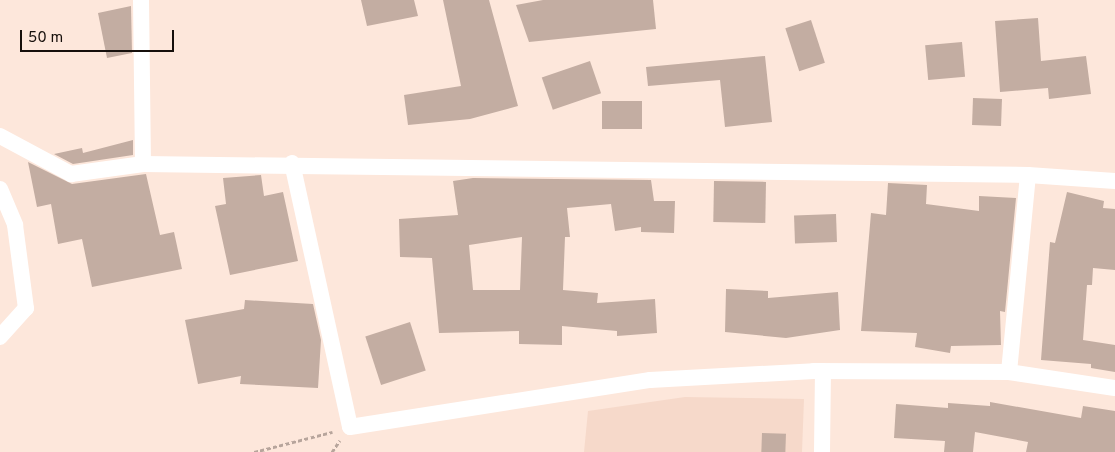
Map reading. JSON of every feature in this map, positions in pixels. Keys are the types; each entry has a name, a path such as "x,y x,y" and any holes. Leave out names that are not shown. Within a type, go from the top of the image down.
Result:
{"street":[{"path":"141,0 143,164"},
{"path":"0,136 71,174 143,164 292,163 1028,176 1115,181"},
{"path":"292,163 350,427 650,380 823,372 1009,372 1115,388"},
{"path":"1009,372 1028,176"},
{"path":"0,189 15,225 26,308 0,337"},
{"path":"822,452 823,372"}],"path":[{"path":"254,452 350,427"}],"shaded area":[{"path":"685,397 804,399 802,452 584,452 588,411"}],"building":[{"path":"361,0 414,0 418,16 367,26"},
{"path":"443,0 489,0 518,106 470,119 408,125 404,95 461,86"},
{"path":"543,0 653,0 656,29 529,42 516,5"},
{"path":"131,6 132,53 107,58 98,13"},
{"path":"1038,18 1041,61 1086,56 1091,94 1049,99 1048,88 1000,92 995,21"},
{"path":"811,20 825,63 799,71 785,28"},
{"path":"962,42 965,77 928,80 925,45"},
{"path":"765,56 772,122 725,127 720,80 648,86 646,67"},
{"path":"590,61 601,93 553,110 542,78"},
{"path":"973,98 1002,99 1001,126 972,125"},
{"path":"602,101 642,101 642,129 602,129"},
{"path":"133,140 133,155 73,164 54,154 82,148 83,153"},
{"path":"28,162 72,184 146,174 160,235 174,232 182,269 92,287 82,239 58,244 51,204 37,207"},
{"path":"261,175 264,196 283,192 298,261 230,275 215,206 226,204 223,178"},
{"path":"473,178 651,180 654,201 675,201 674,233 641,232 641,227 615,231 611,204 567,208 570,237 565,237 563,290 598,293 597,303 655,299 657,333 617,336 617,331 562,326 562,345 519,344 519,331 439,333 432,258 400,257 399,219 458,215 453,181","holes":["522,237 520,290 473,290 469,245"]},
{"path":"714,181 766,182 765,223 713,222"},
{"path":"888,183 927,185 926,204 979,211 979,196 1016,198 1005,312 1000,311 1001,345 951,346 950,353 915,347 917,333 861,331 871,213 886,215"},
{"path":"1067,192 1104,201 1103,208 1115,209 1115,270 1093,268 1092,285 1087,285 1083,340 1115,345 1115,372 1091,368 1091,364 1041,360 1050,242 1055,243"},
{"path":"836,214 837,242 795,243 794,215"},
{"path":"726,289 768,291 768,298 838,292 840,330 786,338 725,332"},
{"path":"245,300 313,304 321,340 318,388 240,384 241,376 198,384 185,320 244,309"},
{"path":"410,322 426,371 381,385 365,337"},
{"path":"990,402 1081,418 1083,406 1115,411 1115,452 1026,452 1028,442 975,432 973,452 944,452 945,441 894,438 896,404 948,408 948,403 990,406"},
{"path":"762,433 786,434 785,452 761,452"}]}
